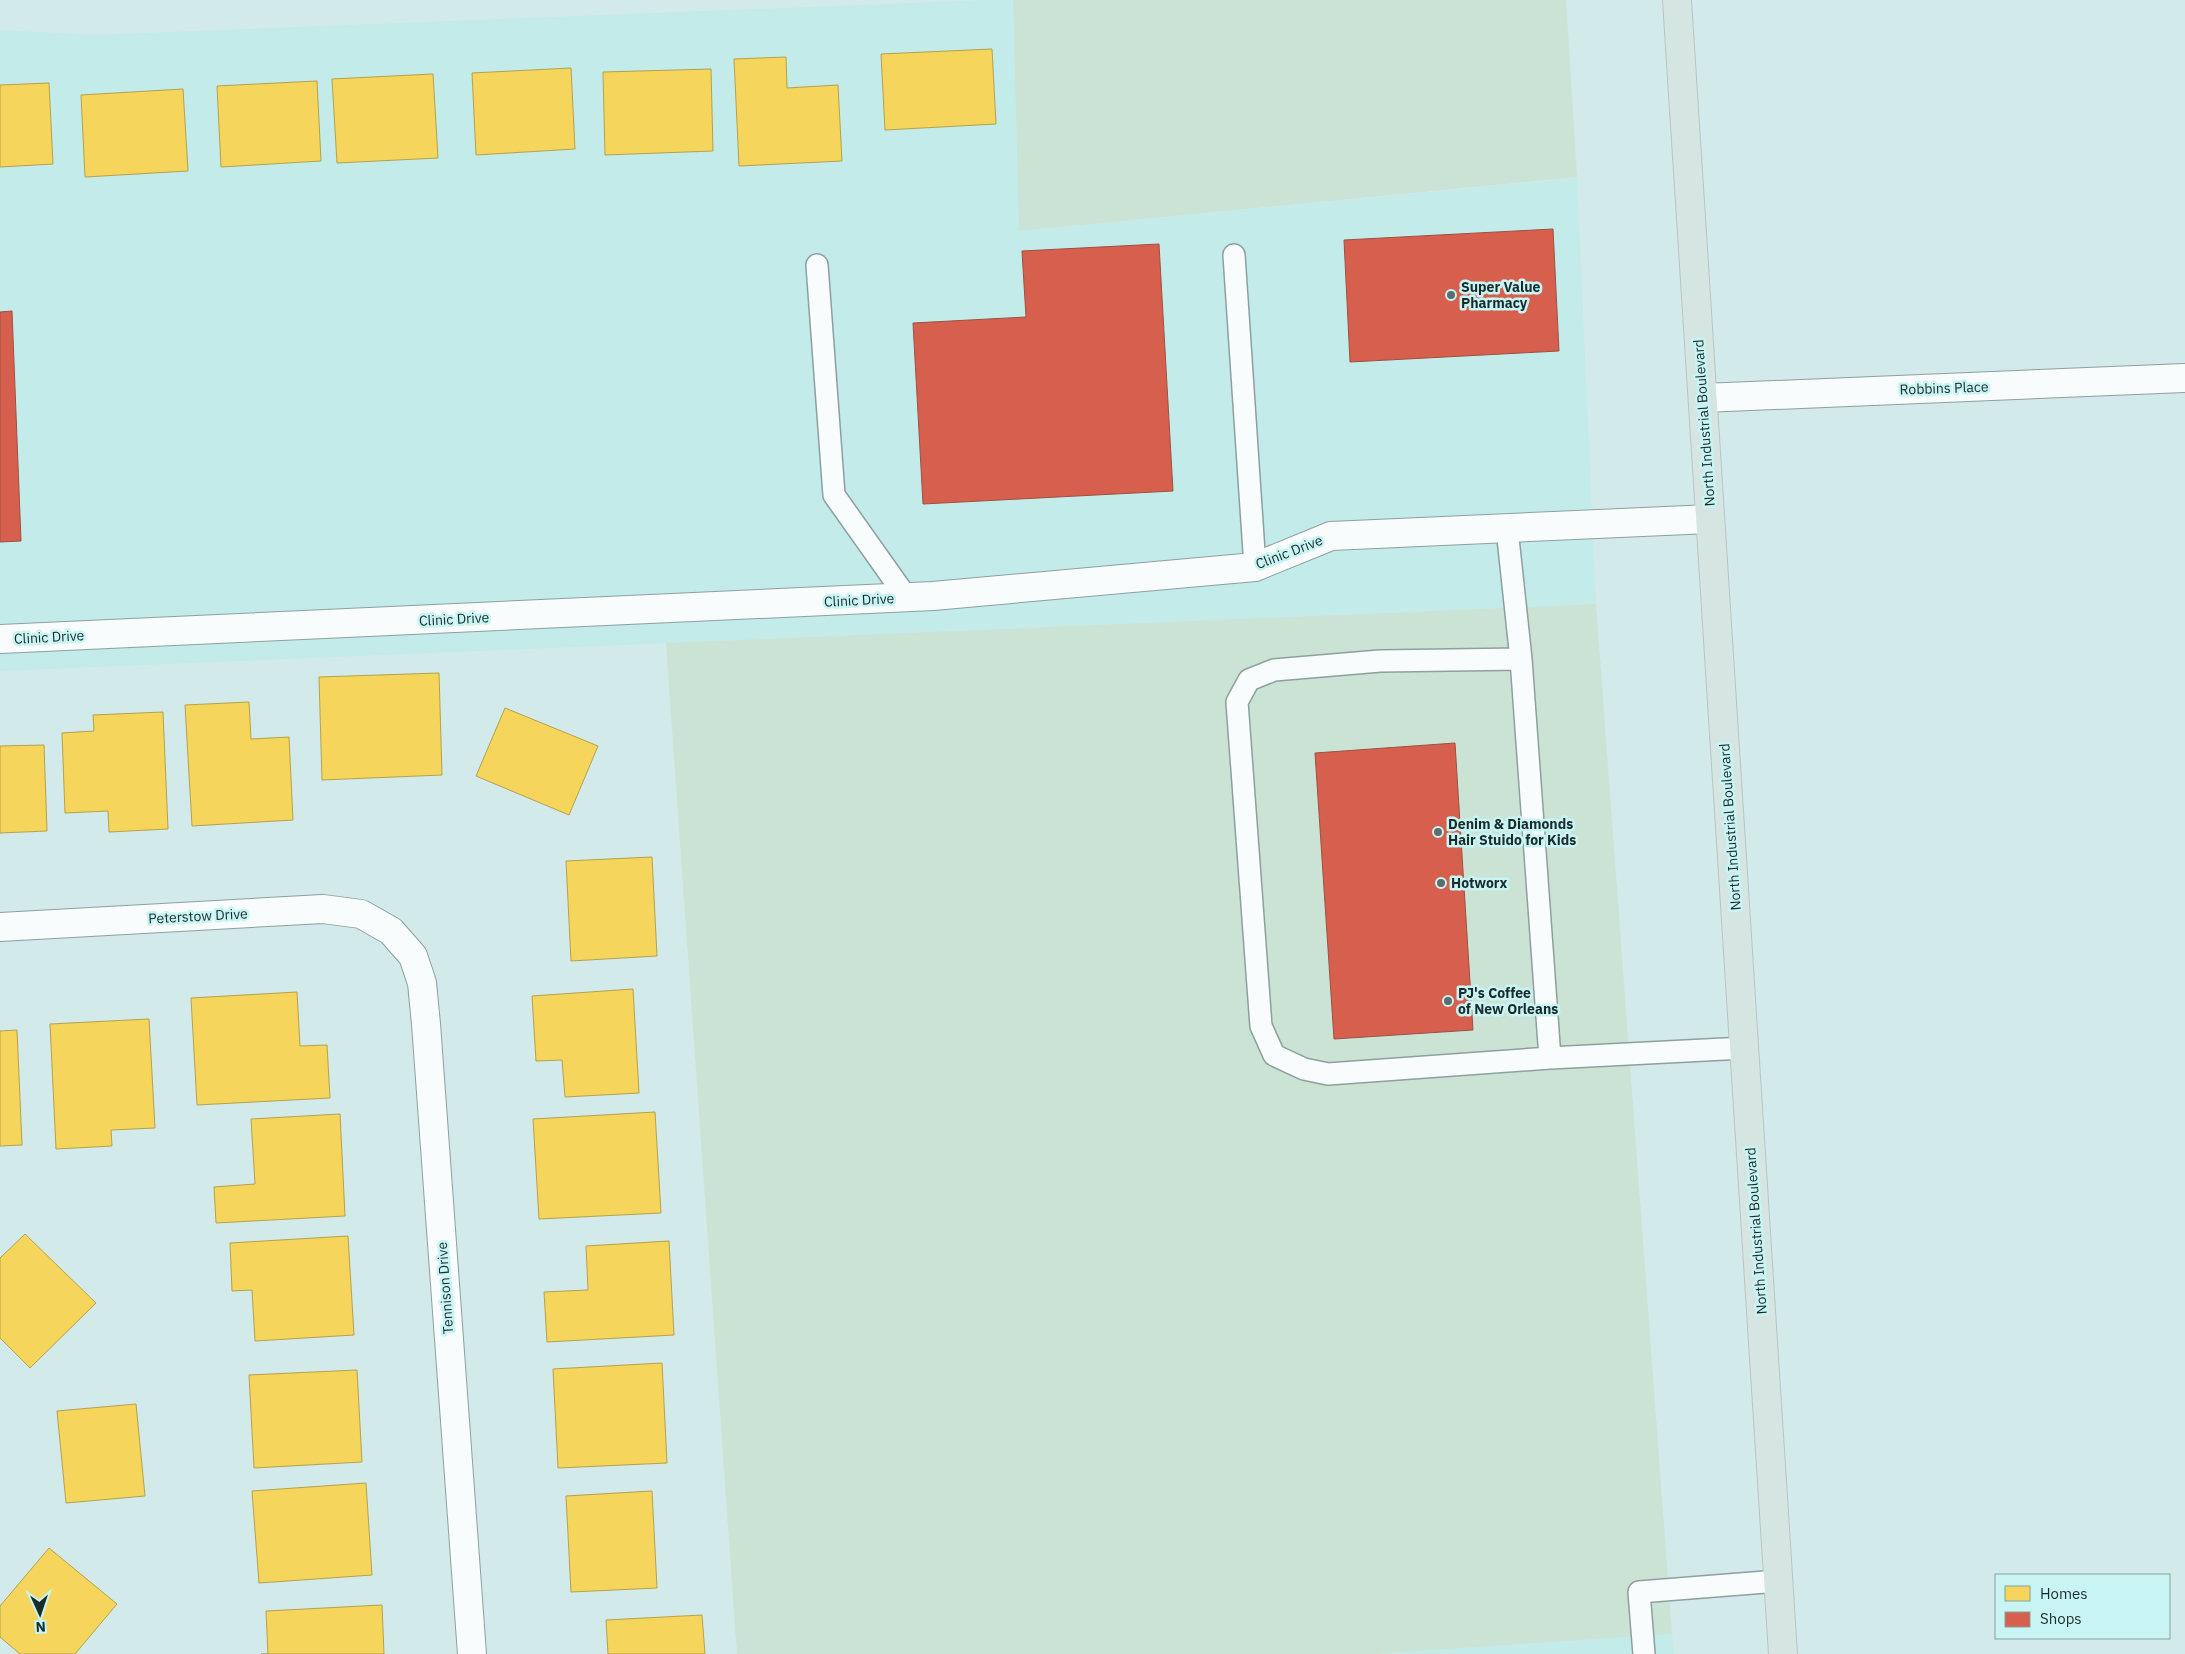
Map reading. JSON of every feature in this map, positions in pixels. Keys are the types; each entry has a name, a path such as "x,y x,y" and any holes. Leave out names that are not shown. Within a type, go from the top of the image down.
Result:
{"main road":[{"name":"North Industrial Boulevard","path":"1677,0 1783,1654"}],"street":[{"name":"Robbins Place","path":"1703,398 2185,378"},
{"name":"Clinic Drive","path":"0,639 907,598 1255,567 1331,536 1710,519"},
{"name":"Peterstow Drive","path":"0,927 323,909 361,914 391,931"},
{"name":"Tennison Drive","path":"391,931 413,956 422,983 472,1654"}],"lane":[{"path":"1234,255 1255,567"},
{"path":"817,265 834,495 907,598"},
{"path":"1507,528 1521,659 1550,1058"},
{"path":"1521,659 1380,661 1274,670 1249,680 1238,702 1261,1026 1274,1055 1304,1068 1328,1074 1550,1058 1744,1048"},
{"path":"1644,1654 1639,1592 1778,1581"}],"shaded area":[{"path":"1013,0 1019,231 1577,178 1596,604 0,671 0,30 94,35"},
{"path":"1672,1634 1674,1654 1375,1654"}],"green space":[{"path":"1013,0 1566,0 1577,177 1019,231"},
{"path":"1596,604 1672,1634 1375,1654 737,1654 666,643"}],"building: Homes":[{"path":"992,49 996,124 885,130 881,54"},
{"path":"786,57 787,88 838,85 842,161 739,166 734,59"},
{"path":"571,68 575,149 476,155 472,73"},
{"path":"711,69 713,151 605,155 603,72"},
{"path":"433,74 438,158 337,163 332,79"},
{"path":"317,81 321,161 221,167 217,86"},
{"path":"49,83 53,164 0,167 0,85"},
{"path":"183,89 188,171 85,177 81,95"},
{"path":"439,673 442,775 322,780 319,677"},
{"path":"249,702 251,739 289,737 293,820 192,826 185,705"},
{"path":"505,708 598,746 569,815 476,776"},
{"path":"163,712 168,829 109,832 108,811 65,813 62,733 94,731 93,715"},
{"path":"44,745 47,831 0,833 0,746"},
{"path":"652,857 657,956 571,961 566,861"},
{"path":"633,989 639,1093 565,1097 562,1060 536,1061 532,996"},
{"path":"297,992 300,1046 327,1045 330,1098 197,1105 191,998"},
{"path":"149,1019 155,1128 111,1130 112,1146 56,1149 50,1024"},
{"path":"17,1030 22,1145 0,1146 0,1031"},
{"path":"655,1112 661,1213 539,1219 533,1119"},
{"path":"340,1114 345,1216 216,1223 214,1187 255,1184 251,1119"},
{"path":"25,1234 96,1303 30,1368 0,1338 0,1258"},
{"path":"348,1236 354,1335 255,1341 252,1290 232,1291 230,1243"},
{"path":"669,1241 674,1335 547,1342 544,1292 588,1290 586,1246"},
{"path":"662,1363 667,1463 558,1468 553,1369"},
{"path":"357,1370 362,1462 254,1468 249,1375"},
{"path":"136,1404 145,1496 66,1503 57,1411"},
{"path":"366,1483 372,1575 259,1583 252,1491"},
{"path":"652,1491 657,1588 571,1592 566,1496"},
{"path":"49,1548 117,1604 75,1654 20,1654 0,1637 0,1606"},
{"path":"382,1605 384,1654 268,1654 266,1611"},
{"path":"702,1615 705,1654 608,1654 606,1620"}],"building: Shops":[{"name":"Super Value Pharmacy","path":"1553,229 1559,351 1350,362 1344,240"},
{"path":"1159,244 1173,491 923,504 913,323 1026,317 1022,251"},
{"path":"12,311 21,541 0,542 0,312"},
{"path":"1455,743 1473,1030 1334,1039 1315,753"}],"place":[{"name":"Super Value Pharmacy","path":"1451,295"},
{"name":"Denim & Diamonds Hair Stuido for Kids","path":"1438,832"},
{"name":"Hotworx","path":"1441,883"},
{"name":"PJ's Coffee of New Orleans","path":"1448,1001"}]}
